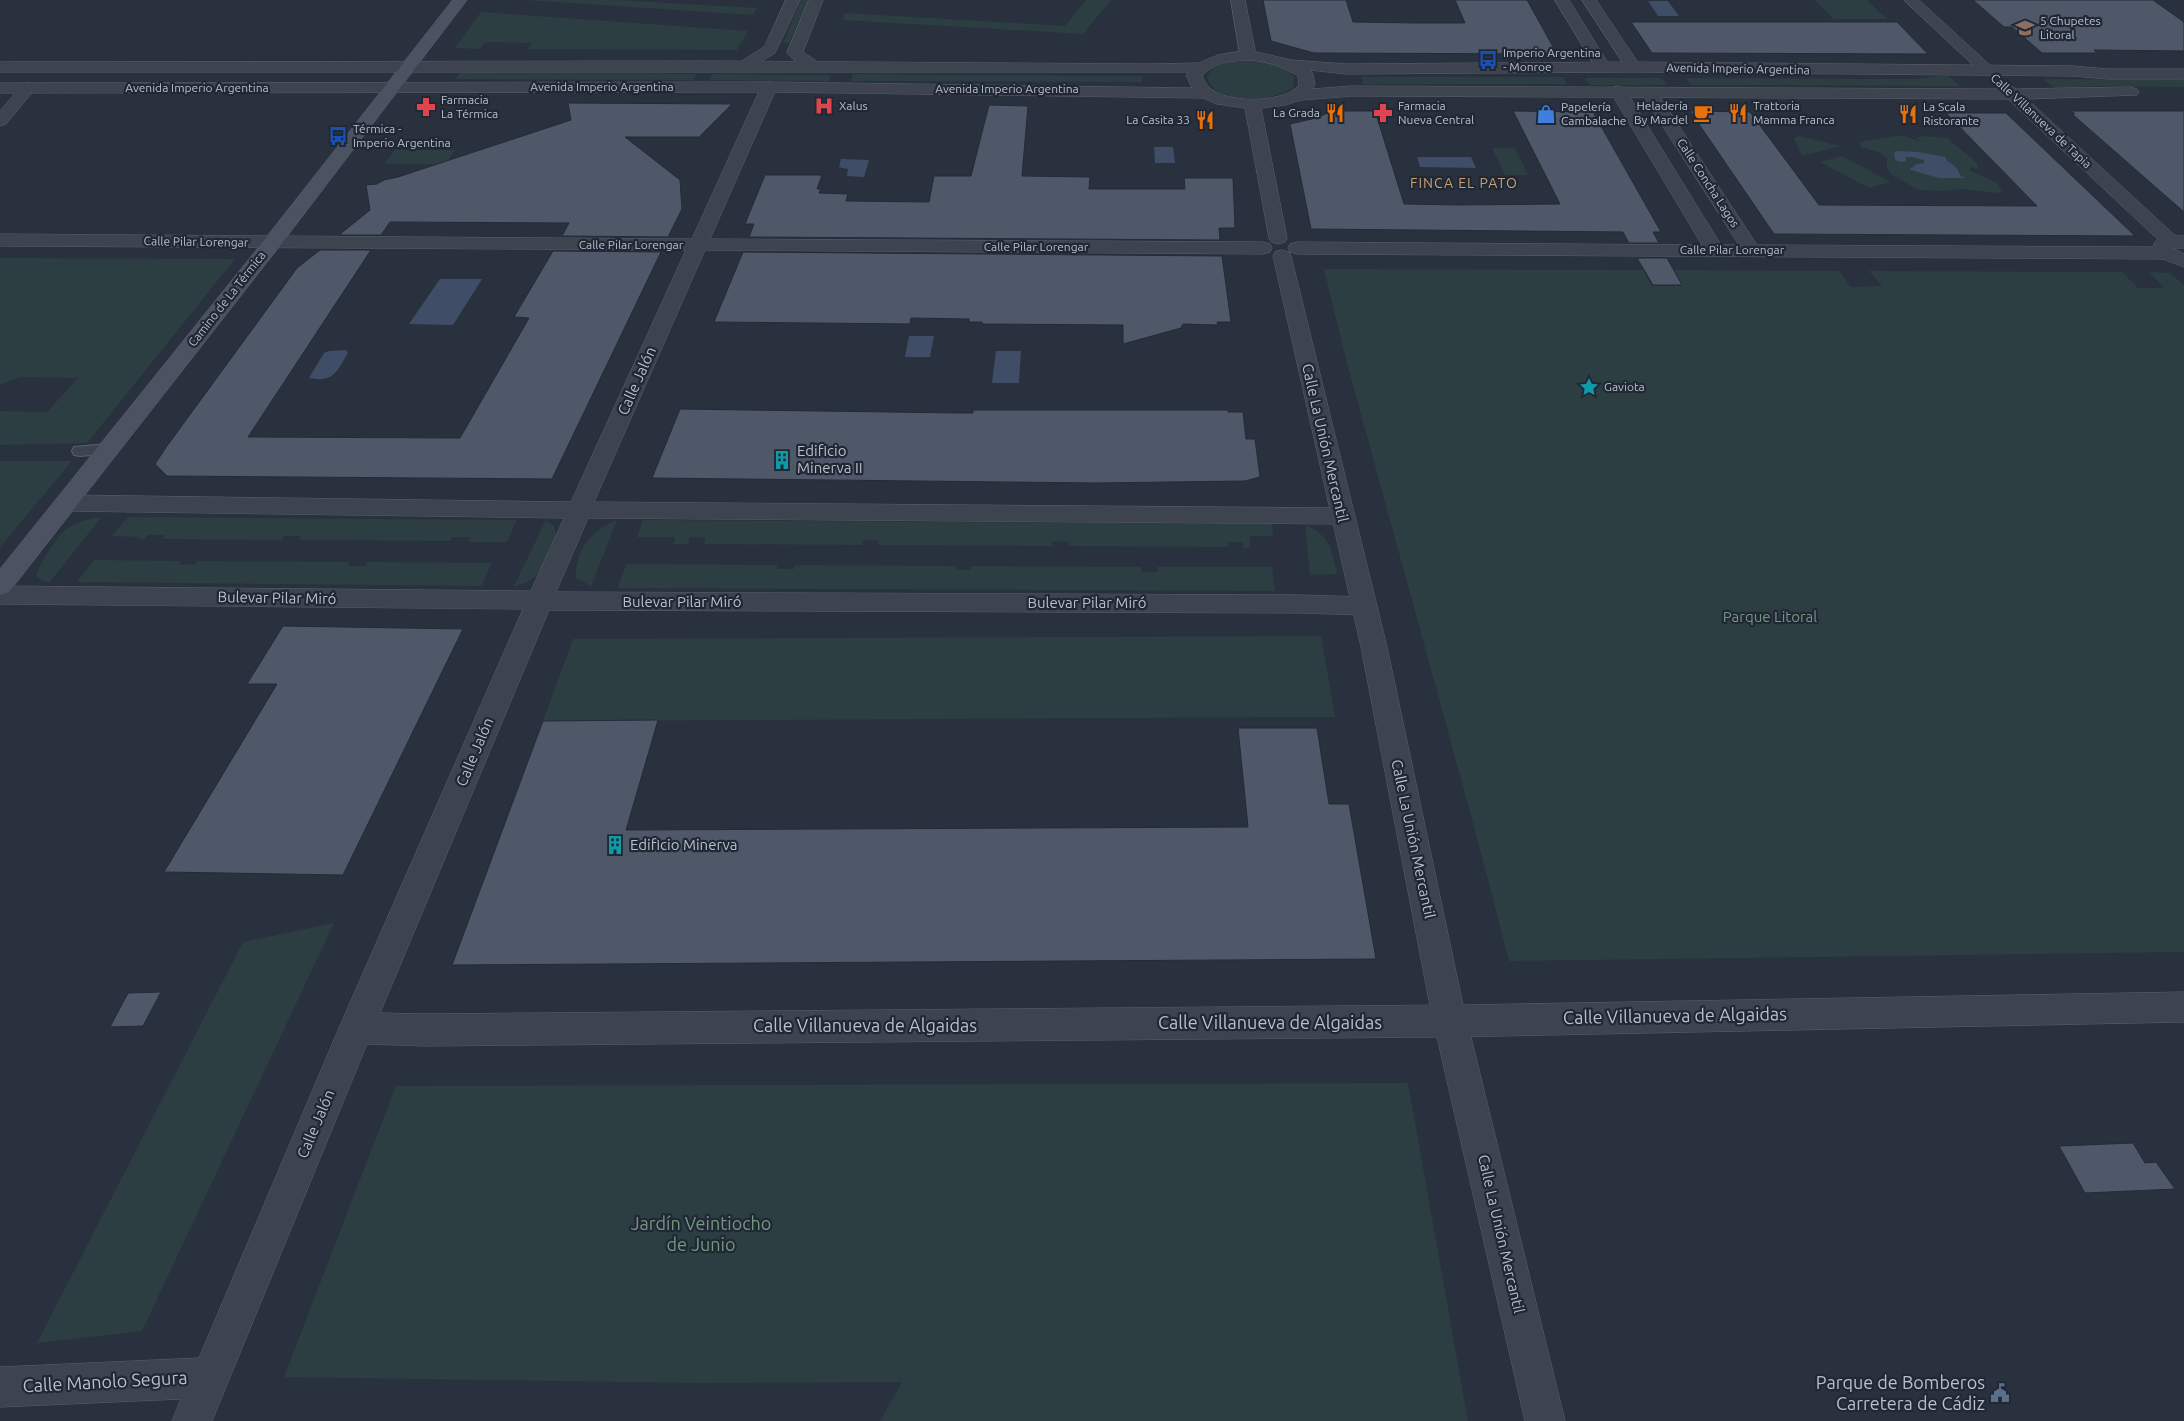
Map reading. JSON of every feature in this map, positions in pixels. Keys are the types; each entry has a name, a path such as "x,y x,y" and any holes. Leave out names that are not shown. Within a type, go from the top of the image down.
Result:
{"main road":[{"name":"Camino de La Térmica","path":"0,586 272,242 456,5"}],"street":[{"path":"742,67 770,50 793,0"},
{"path":"816,0 795,53 817,67"},
{"path":"1238,0 1248,56"},
{"path":"1562,0 1603,68"},
{"path":"1590,0 1633,67"},
{"name":"Calle Villanueva de Tapia","path":"1911,0 2174,246"},
{"name":"Avenida Imperio Argentina","path":"0,67 408,66 1152,69 1201,67 1212,60 1248,56 1279,60 1292,64 1346,69 1633,67 1988,71 2072,70 2108,74 2184,74"},
{"path":"1292,64 1305,74 1307,85 1298,95"},
{"path":"1201,67 1194,75 1196,84 1205,93"},
{"name":"Avenida Imperio Argentina","path":"0,88 768,87 1205,93 1234,103 1252,104 1278,102 1298,95 1352,91 2012,94 2146,92"},
{"name":"Calle Jalón","path":"192,1421 356,1028 579,510 768,87"},
{"path":"0,122 28,88"},
{"name":"Calle Concha Lagos","path":"1618,91 1716,250"},
{"name":"Calle Concha Lagos","path":"1648,91 1752,250"},
{"name":"Calle La Unión Mercantil","path":"1252,104 1280,247 1364,606 1450,1021 1545,1421"},
{"name":"Calle Pilar Lorengar","path":"0,240 1716,250 2174,246"},
{"path":"2174,246 2184,261"},
{"path":"66,503 579,510 1342,516"},
{"name":"Bulevar Pilar Miró","path":"0,595 541,601 1364,606"},
{"name":"Calle Villanueva de Algaidas","path":"356,1028 433,1030 1450,1021 2184,1007"},
{"name":"Calle Manolo Segura","path":"0,1387 210,1377"}],"lane":[{"path":"80,451 108,450"}],"green space":[{"path":"525,0 614,0 757,8 753,15"},
{"path":"801,0 808,0 789,43 783,43"},
{"path":"1086,0 1111,0 1083,34 843,20 845,13 1065,26"},
{"path":"1815,0 1867,0 1887,19 1834,19"},
{"path":"481,12 748,31 737,50 527,49 532,43 485,42 480,49 455,48"},
{"path":"1243,61 1264,62 1284,68 1294,77 1293,87 1273,96 1246,98 1232,97 1221,93 1212,86 1207,77 1213,69 1222,64"},
{"path":"460,73 697,74 694,80 455,79"},
{"path":"712,74 831,75 829,81 709,80"},
{"path":"853,74 1142,76 1142,82 851,81"},
{"path":"1949,76 1960,86 1691,85 1686,78 1917,79"},
{"path":"1361,77 1563,77 1567,84 1363,84"},
{"path":"1586,78 1660,78 1667,83 1665,85 1591,85 1585,80"},
{"path":"2043,79 2184,80 2184,87 2086,86 2063,90 2054,87"},
{"path":"1799,136 1841,146 1802,156 1794,138"},
{"path":"1905,136 1921,142 1916,138 1924,136 1947,138 1978,164 1977,169 1971,167 1969,170 1997,183 2002,191 1997,193 1961,189 1943,191 1918,190 1891,174 1887,168 1887,158 1881,153 1861,147 1860,142"},
{"path":"1492,148 1515,148 1528,175 1505,175"},
{"path":"395,150 455,150 445,164 384,164"},
{"path":"1842,156 1891,182 1869,188 1820,162"},
{"path":"0,258 235,259 87,443 0,445 0,411 47,412 78,378 20,377 0,385"},
{"name":"Parque Litoral","path":"1324,269 1643,270 1652,286 1683,286 1674,270 1839,271 1851,287 1882,286 1869,271 2122,272 2138,288 2164,288 2149,272 2170,273 2184,285 2184,952 1509,961 1345,356"},
{"path":"0,461 72,461 0,547"},
{"path":"101,517 50,582 42,581 36,576 49,550 68,528 80,522"},
{"path":"128,517 517,520 507,542 468,542 470,537 452,537 450,541 299,540 301,536 284,536 281,540 162,539 165,535 148,535 145,539 139,539 139,537 112,536"},
{"path":"546,520 554,526 556,535 540,572 528,582 514,586"},
{"path":"617,520 591,586 576,578 578,559 587,542 600,529"},
{"path":"643,520 1272,524 1273,536 1250,536 1250,548 1244,548 1242,542 1228,542 1227,547 1069,546 1069,542 1053,541 1052,546 878,545 879,540 863,540 862,545 704,544 706,538 690,537 688,544 673,544 675,537 637,537"},
{"path":"1305,525 1325,539 1331,551 1337,574 1310,575"},
{"path":"94,560 181,561 179,564 194,565 197,561 350,562 348,566 365,566 367,562 492,563 481,586 77,582"},
{"path":"626,564 777,565 777,569 794,569 795,565 956,566 956,570 970,570 971,566 1141,567 1142,572 1158,572 1157,567 1272,567 1275,591 618,588"},
{"path":"1321,636 1335,717 543,721 573,639"},
{"path":"334,923 142,1331 37,1343 243,942"},
{"name":"Jardín Veintiocho de Junio","path":"1408,1083 1468,1421 880,1421 902,1382 698,1383 284,1377 396,1086"}],"water":[{"path":"1648,1 1668,1 1679,16 1658,16"},
{"path":"1154,147 1173,147 1175,163 1155,163"},
{"path":"1898,151 1946,157 1946,160 1956,167 1960,175 1965,178 1939,178 1911,170 1910,168 1914,167 1914,165 1924,163 1924,160 1906,157 1906,161 1898,161 1895,159 1894,153"},
{"path":"1417,157 1471,157 1476,168 1420,167"},
{"path":"841,159 869,160 864,177 847,176 848,169 839,167"},
{"path":"440,279 482,279 453,325 409,324"},
{"path":"909,336 934,336 930,357 905,357"},
{"path":"346,350 348,353 334,374 324,379 309,378 324,353"},
{"path":"996,351 1021,351 1019,383 992,383"}],"building":[{"path":"1263,0 1346,0 1353,22 1465,23 1455,0 1527,0 1557,54 1314,53 1271,41"},
{"path":"1973,0 2153,0 2184,22 2184,51 2094,50 2097,53 2042,53 2012,27 2004,27"},
{"path":"1631,22 1897,22 1928,54 1652,53"},
{"path":"568,103 732,104 699,137 625,137 680,180 682,209 668,237 562,236 569,223 390,222 381,235 339,235 370,210 366,185 377,184 384,180 571,120"},
{"path":"989,105 1028,106 1022,176 1090,177 1089,189 1185,189 1184,178 1233,178 1235,228 1219,228 1220,240 749,237 754,224 745,224 765,175 822,175 817,189 821,189 819,193 848,194 846,201 929,202 934,176 971,176"},
{"path":"1332,111 1375,111 1404,204 1458,205 1560,204 1513,111 1593,112 1661,232 1653,232 1659,243 1629,243 1623,232 1311,229 1290,124 1316,118"},
{"path":"1690,111 1750,112 1819,205 2037,206 1946,113 2006,113 2135,236 1774,234"},
{"path":"2071,111 2184,111 2184,212 2071,113 2075,114"},
{"path":"320,250 371,250 248,437 460,438 529,318 514,317 553,251 661,252 552,479 167,476 155,464 167,446 297,268"},
{"path":"743,252 1222,256 1231,322 1217,322 1218,325 1183,324 1181,328 1123,344 1123,325 982,324 982,322 969,322 969,319 911,318 910,324 714,322"},
{"path":"1637,258 1667,258 1682,285 1653,285"},
{"path":"680,409 958,413 973,413 973,410 1228,410 1228,412 1243,412 1246,439 1255,439 1260,477 1245,481 1094,483 652,478"},
{"path":"283,626 463,629 343,875 164,872 277,684 247,684"},
{"path":"658,720 626,830 1248,827 1238,728 1317,728 1329,804 1349,804 1376,959 452,965 543,721"},
{"path":"161,992 143,1026 110,1027 128,993"},
{"path":"2133,1143 2145,1163 2156,1162 2175,1189 2085,1193 2059,1146"}],"place":[{"name":"5 Chupetes Litoral","path":"2025,28"},
{"name":"Imperio Argentina - Monroe","path":"1488,60"},
{"name":"Xalus","path":"824,106"},
{"name":"Farmacia La Térmica","path":"426,107"},
{"name":"La Grada","path":"1335,113"},
{"name":"Farmacia Nueva Central","path":"1383,113"},
{"name":"Heladería By Mardel","path":"1703,113"},
{"name":"Trattoria Mamma Franca","path":"1738,113"},
{"name":"Papelería Cambalache","path":"1546,114"},
{"name":"La Scala Ristorante","path":"1908,114"},
{"name":"La Casita 33","path":"1205,120"},
{"name":"Térmica - Imperio Argentina","path":"338,136"},
{"name":"Gaviota","path":"1589,387"},
{"name":"Edificio Minerva II","path":"782,460"},
{"name":"Edificio Minerva","path":"615,845"},
{"name":"Parque de Bomberos Carretera de Cádiz","path":"2000,1393"}],"district":[{"name":"FINCA EL PATO","path":"1464,183"}]}
